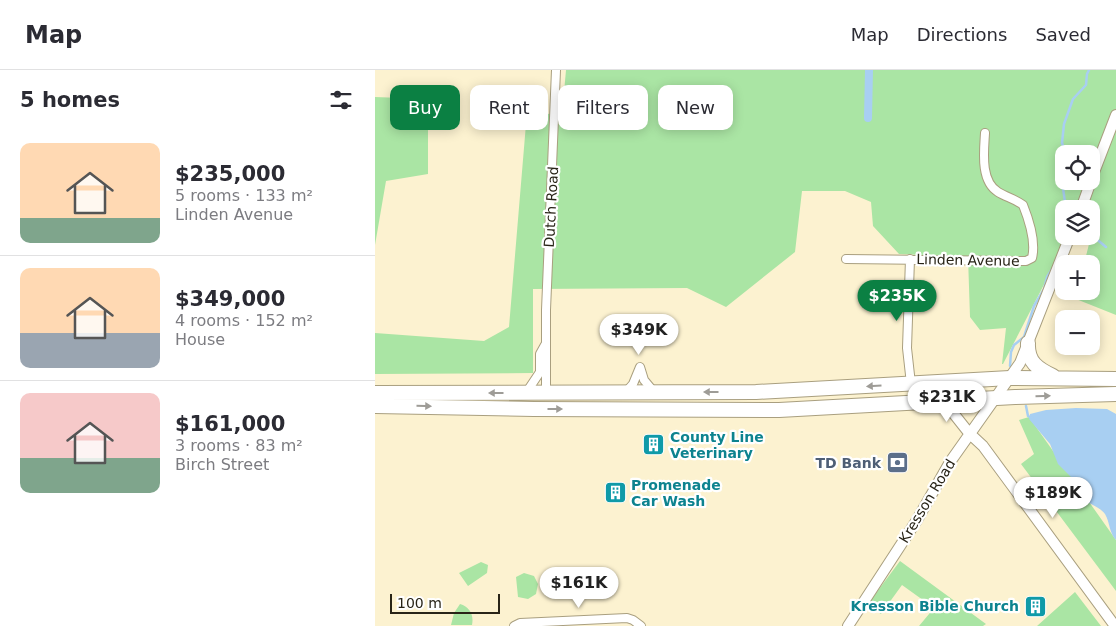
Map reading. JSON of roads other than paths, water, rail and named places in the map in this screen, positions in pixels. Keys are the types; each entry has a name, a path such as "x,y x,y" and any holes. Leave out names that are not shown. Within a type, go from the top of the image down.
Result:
{"highway":[{"path":"1029,343 1029,356 1034,364 1039,370 1058,379"},
{"path":"375,393 756,392 1010,378 1116,379"},
{"path":"506,407 515,402 536,401 546,393"},
{"path":"375,406 779,410 1116,394"}],"street":[{"name":"Dutch Road","path":"546,393 546,344 556,70"},
{"path":"1100,157 1115,118"},
{"name":"Linden Avenue","path":"846,259 1025,261 1032,258 1031,232 1023,204 997,192 987,177 983,152 985,133"},
{"name":"Kresson Road","path":"848,626 917,520 950,462 1020,363 1067,245"},
{"path":"911,259 907,348 911,384"},
{"name":"Dutch Road","path":"527,393 540,372 540,354 546,344"},
{"path":"625,393 633,384 640,367 644,380 654,392"},
{"path":"931,402 950,409 969,433 983,446 1115,626"},
{"path":"514,626 520,623 627,618 641,626"}],"water":[{"path":"1076,408 1107,409 1116,414 1116,540 1105,514 1078,495 1074,480 1058,464 1050,444 1029,419 1030,414 1046,410"}],"waterway":[{"path":"868,118 869,70"},
{"path":"1063,145 1064,124 1073,99 1086,85 1089,70"},
{"path":"1063,190 1065,200"},
{"path":"1100,242 1106,247"},
{"path":"1010,366 1011,352 1014,345 1024,337 1034,306 1044,289 1047,277 1052,269"},
{"path":"1026,406 1028,416 1032,418"}],"place":[{"name":"County Line Veterinary","path":"654,445"},
{"name":"TD Bank","path":"897,463"},
{"name":"Promenade Car Wash","path":"615,493"},
{"name":"Kresson Bible Church","path":"1035,606"}]}
